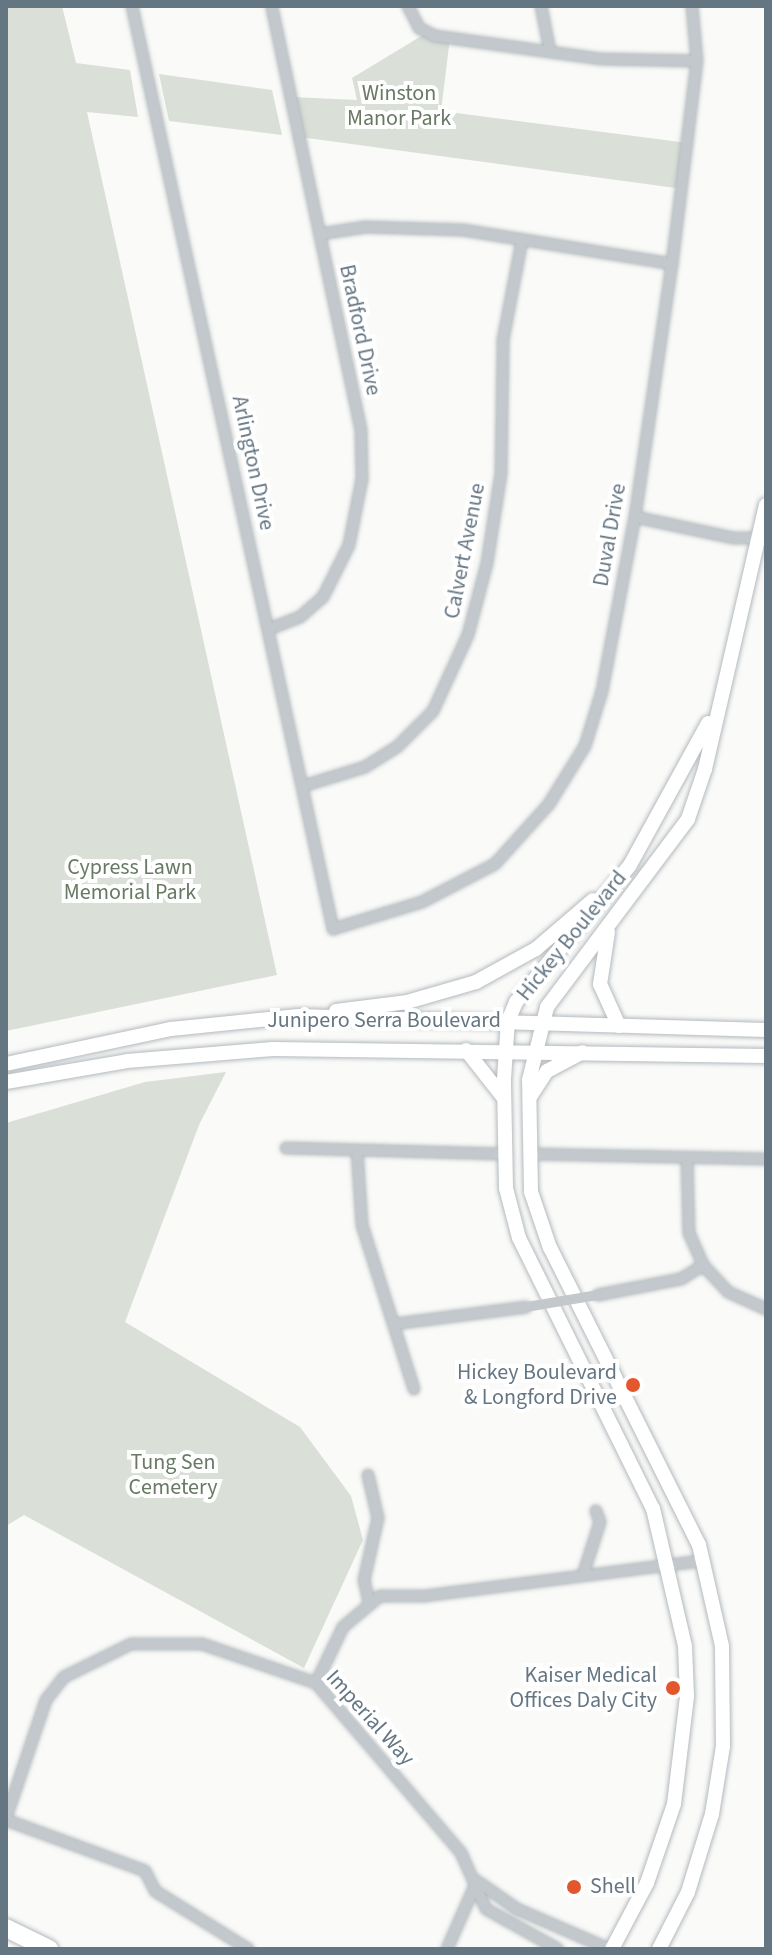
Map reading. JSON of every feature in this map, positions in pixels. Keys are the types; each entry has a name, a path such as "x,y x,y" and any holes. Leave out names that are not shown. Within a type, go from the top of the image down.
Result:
{"highway":[{"path":"6,1928 49,1949"}],"main road":[{"name":"Hickey Boulevard","path":"659,1949 698,1866 722,1759 722,1646 703,1561 669,1479 550,1248 531,1192 528,1101 533,1050 540,1023 559,987 609,928 688,819 763,538 766,505"},
{"name":"Hickey Boulevard","path":"610,1949 653,1870 682,1757 685,1646 670,1569 638,1476 523,1250 508,1198 503,1154 503,1098 508,1021 531,979 614,888 652,831 716,708"},
{"path":"298,1016 407,1002 476,982 536,949 614,888"},
{"path":"609,928 598,968 600,984 619,1026"},
{"name":"Junipero Serra Boulevard","path":"6,1064 171,1029 298,1016 766,1030"},
{"name":"Junipero Serra Boulevard","path":"6,1082 211,1052 507,1049 766,1056"},
{"path":"466,1050 503,1098"},
{"path":"528,1101 547,1071 584,1051"}],"street":[{"name":"Arlington Drive","path":"132,6 333,929"},
{"name":"Bradford Drive","path":"269,629 300,617 323,597 349,545 362,479 361,430 272,6"},
{"path":"408,6 419,28 435,36 655,63 697,61"},
{"path":"541,6 550,51"},
{"name":"Duval Drive","path":"333,929 422,902 495,864 549,804 585,746 602,691 635,517 672,264 697,61 692,6"},
{"path":"320,234 402,226 522,240 672,264"},
{"name":"Calvert Avenue","path":"303,786 365,767 397,747 433,711 468,635 487,563 501,474 503,340 522,240"},
{"path":"635,517 733,538 763,538"},
{"path":"286,1148 503,1154"},
{"path":"357,1150 357,1202 414,1389"},
{"path":"529,1154 766,1159"},
{"path":"687,1158 689,1233 703,1265 728,1292 766,1309"},
{"path":"394,1324 598,1295 681,1279 703,1265"},
{"path":"368,1475 378,1518 364,1580 369,1601"},
{"path":"583,1575 600,1522 596,1511"},
{"path":"316,1683 343,1627 369,1601 583,1575 670,1569 703,1561"},
{"name":"Imperial Way","path":"6,1819 46,1700 64,1677 131,1644 170,1641 246,1656 316,1683 461,1853 492,1914 558,1949"},
{"path":"6,1819 145,1871 155,1891 248,1949"},
{"path":"447,1949 477,1881"},
{"name":"Imperial Way","path":"477,1881 517,1909 610,1949"}],"green space":[{"name":"Cypress Lawn Memorial Park","path":"6,6 62,6 76,63 130,70 138,117 87,112 277,975 6,1031"},
{"name":"Winston Manor Park","path":"428,32 450,38 441,111 688,143 683,189 300,137 292,97 357,100 352,78"},
{"path":"159,74 272,90 282,135 169,121"},
{"name":"Tung Sen Cemetery","path":"226,1072 199,1125 125,1322 300,1427 351,1496 363,1540 304,1668 24,1515 6,1526 6,1123 145,1082"}],"place":[{"name":"Hickey Boulevard & Longford Drive","path":"633,1385"},
{"name":"Kaiser Medical Offices Daly City","path":"673,1688"},
{"name":"Shell","path":"574,1887"}]}
